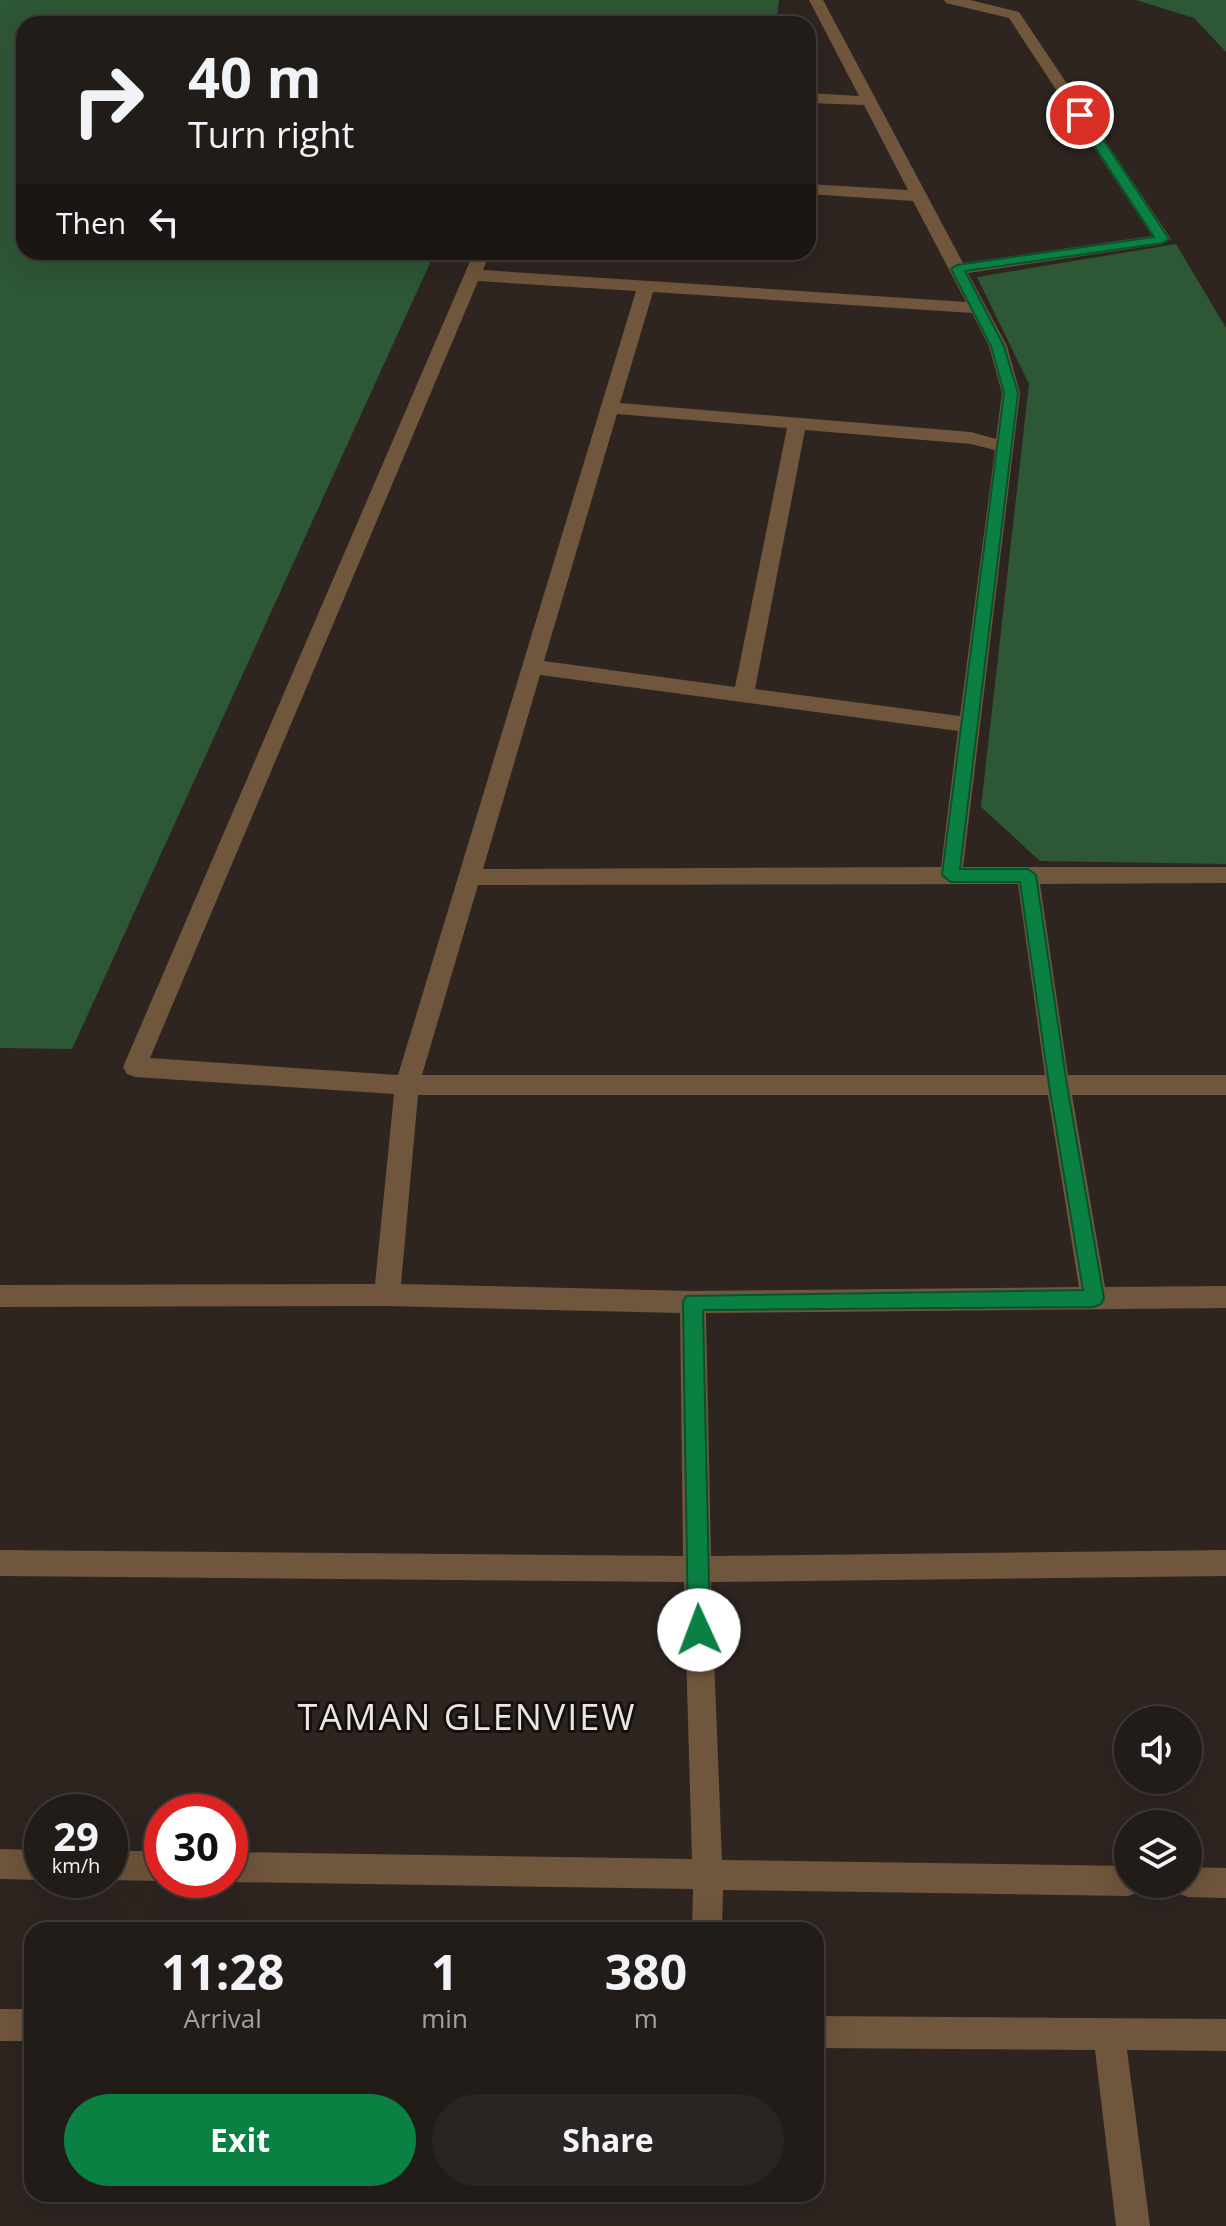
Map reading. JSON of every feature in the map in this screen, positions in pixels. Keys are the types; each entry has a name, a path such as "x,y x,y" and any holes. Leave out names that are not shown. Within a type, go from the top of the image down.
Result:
{"street":[{"path":"816,0 998,346 1011,393 951,875"},
{"path":"951,0 1014,15 1163,239 957,269"},
{"path":"816,98 869,101"},
{"path":"816,190 919,196"},
{"path":"479,260 135,1067 407,1085 1226,1085"},
{"path":"473,275 977,308"},
{"path":"387,1295 407,1085 646,287"},
{"path":"611,408 971,438 1006,447"},
{"path":"744,695 797,423"},
{"path":"533,667 970,725"},
{"path":"1028,875 1058,1085 1094,1298"},
{"path":"470,877 1226,875"},
{"path":"0,1296 387,1295 693,1302 1226,1297"},
{"path":"693,1302 707,1922"},
{"path":"0,1563 697,1569 1226,1563"},
{"path":"0,1864 24,1865"},
{"path":"248,1867 1114,1881"},
{"path":"1202,1882 1226,1883"},
{"path":"0,2025 24,2025"},
{"path":"824,2032 1226,2035"},
{"path":"1109,2034 1133,2226"}],"green space":[{"path":"0,0 779,0 777,16 16,16 16,260 431,260 72,1049 0,1048"},
{"path":"1136,0 1226,0 1226,52 1194,18"},
{"path":"1176,244 1226,328 1226,864 1040,861 981,807 1029,384 977,277"}],"district":[{"name":"TAMAN GLENVIEW","path":"467,1716"}],"route":[{"path":"699,1630 693,1302 1094,1298 1058,1085 1028,875 951,875 1011,393 998,346 957,269 1163,239 1080,115"}]}
